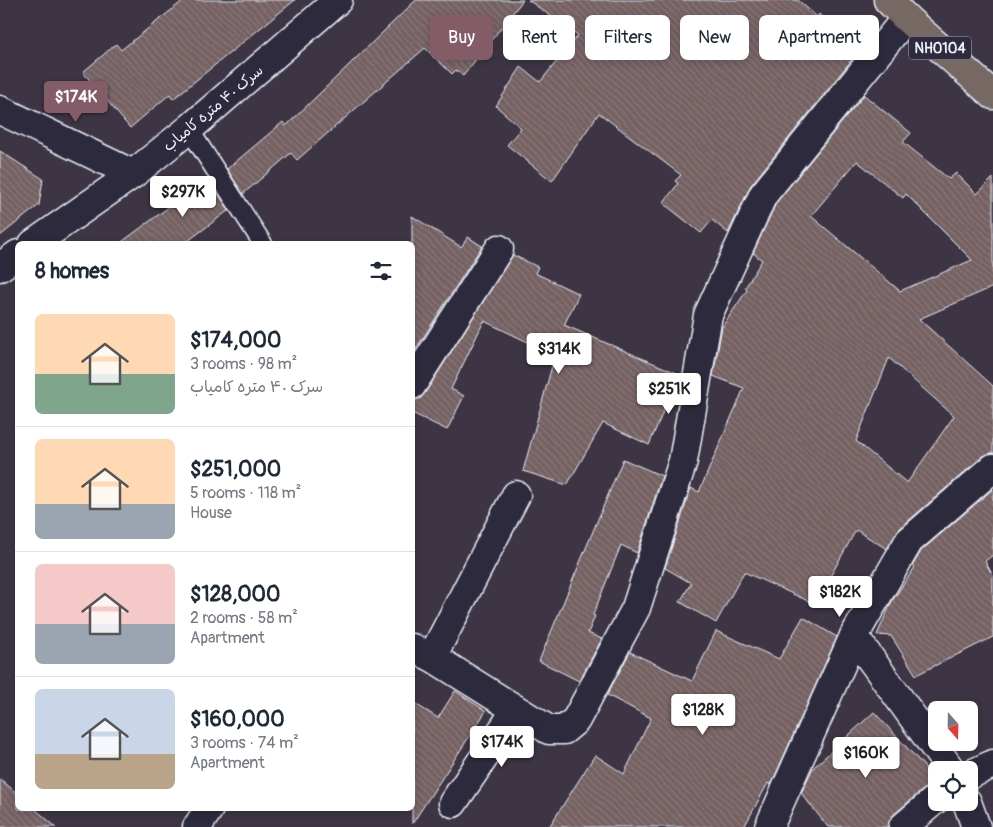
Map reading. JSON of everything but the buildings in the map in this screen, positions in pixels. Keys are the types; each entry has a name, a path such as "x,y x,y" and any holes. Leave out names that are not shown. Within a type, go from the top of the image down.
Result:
{"highway":[{"name":"NH0104","path":"897,9 993,95"}],"street":[{"name":"سرک ۴۰ متره کامیاب","path":"37,241 132,174 189,129 338,0"},
{"path":"516,495 422,653 549,730 564,730 576,720 636,608 682,460 708,315 763,195 897,9"},
{"path":"0,110 132,174"},
{"path":"415,380 499,249"},
{"path":"0,267 15,256"},
{"path":"769,827 854,636 909,541 993,468"},
{"path":"854,636 944,761"},
{"path":"453,803 516,710"},
{"path":"978,771 993,764"},
{"path":"902,827 928,805"},
{"path":"197,827 208,811"},
{"path":"970,811 976,827"}],"lane":[{"path":"189,129 261,241"}]}
